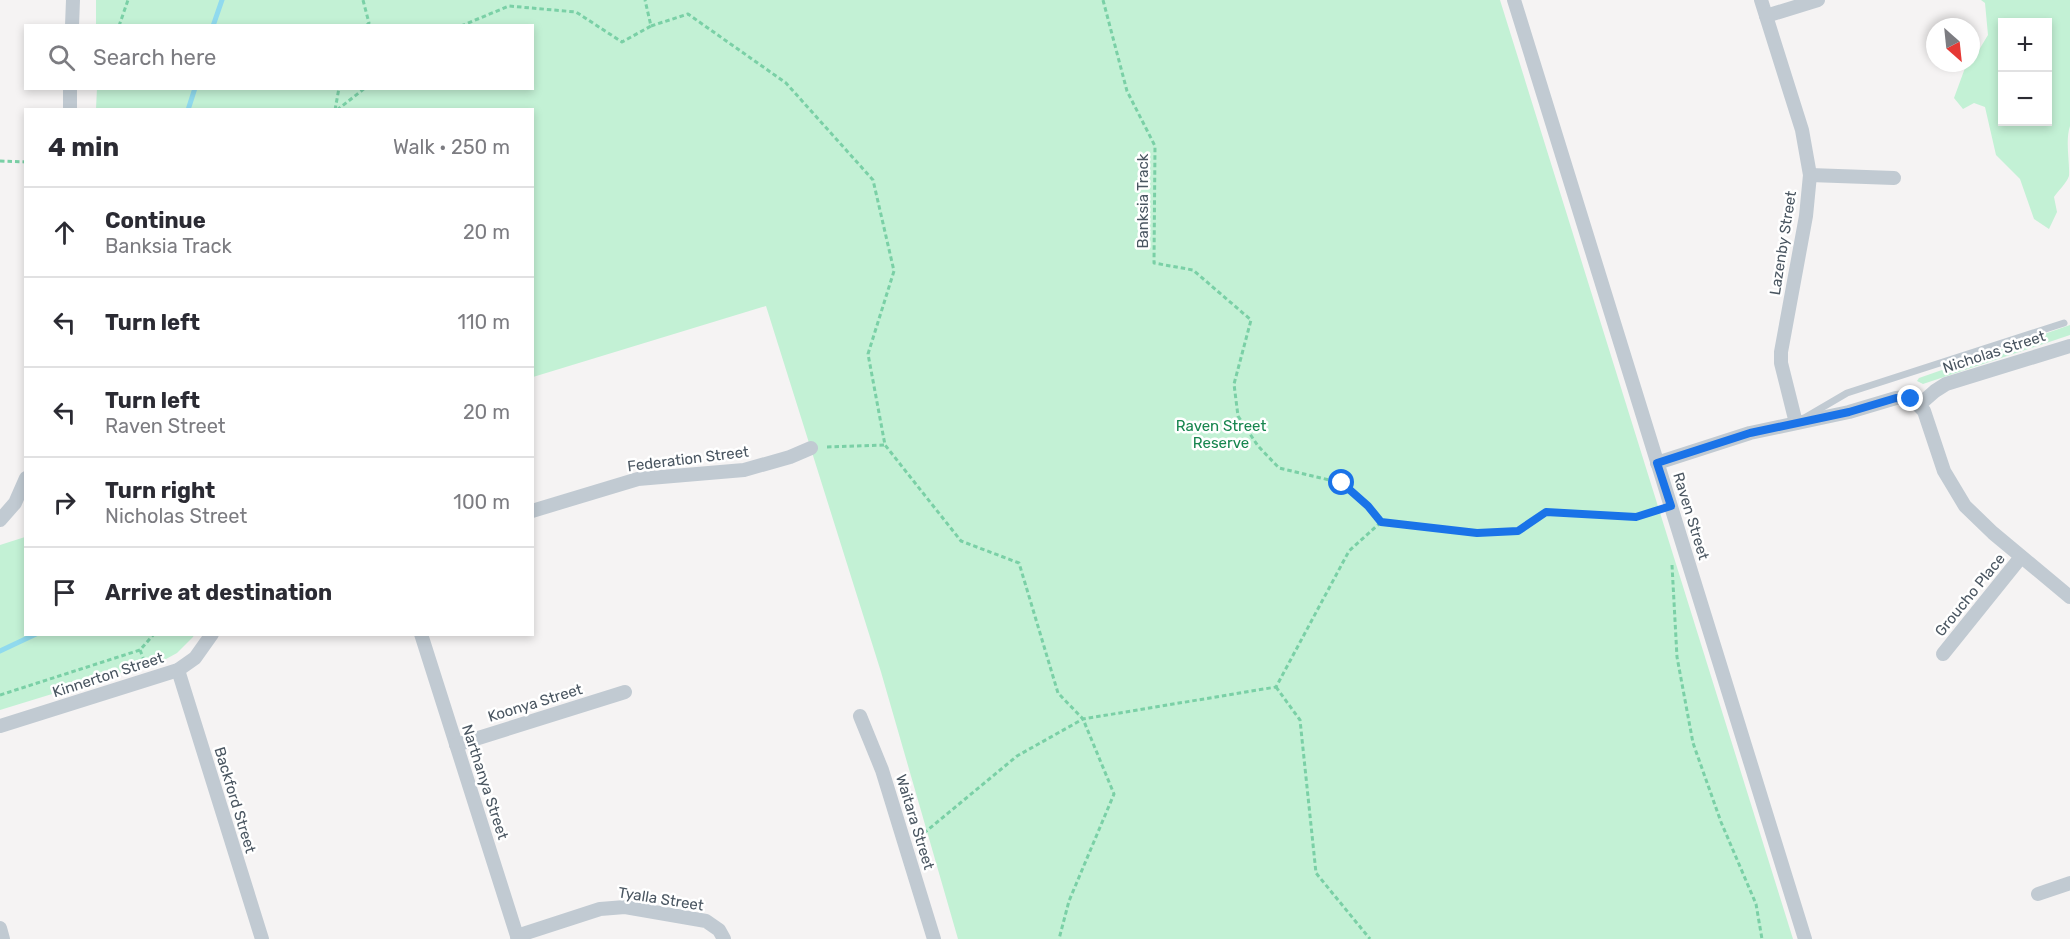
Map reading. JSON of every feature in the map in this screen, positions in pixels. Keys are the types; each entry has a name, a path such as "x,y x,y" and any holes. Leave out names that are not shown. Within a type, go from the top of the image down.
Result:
{"street":[{"path":"72,24 73,0"},
{"name":"Raven Street","path":"1514,0 1657,463 1665,508 1805,939"},
{"name":"Lazenby Street","path":"1761,0 1802,130 1809,175 1806,216 1781,352 1796,423"},
{"path":"1766,16 1818,0"},
{"path":"70,90 70,108"},
{"path":"1809,175 1894,178"},
{"name":"Nicholas Street","path":"1657,463 1750,433 1849,412 1896,398 1907,398 1919,405 1946,384 2070,346"},
{"path":"1919,405 1924,411 1935,449 1954,490 1977,518 2070,597"},
{"name":"Federation Street","path":"534,510 638,479 744,470 790,457 811,448"},
{"path":"0,520 15,503 24,483"},
{"name":"Groucho Place","path":"1943,654 2022,557"},
{"name":"Kinnerton Street","path":"0,726 178,670 195,658 211,636"},
{"name":"Narthanya Street","path":"422,636 518,938"},
{"name":"Backford Street","path":"178,670 262,939"},
{"name":"Koonya Street","path":"456,745 625,692"},
{"name":"Waitara Street","path":"860,716 882,770 934,939"},
{"path":"2038,894 2070,884"},
{"name":"Tyalla Street","path":"518,938 600,909 625,907 706,921 719,930 724,939"},
{"path":"0,928 3,939"}],"lane":[{"name":"Nicholas Street","path":"1796,423 1847,393 2064,323"}],"path":[{"path":"120,24 128,0"},
{"path":"363,0 368,24"},
{"path":"645,0 651,27"},
{"name":"Banksia Track","path":"1103,0 1127,91 1155,146 1155,263 1193,270 1251,320 1234,384 1238,416 1258,446 1279,468 1342,483 1368,506 1381,522"},
{"path":"466,24 509,6 576,12 622,42 651,27 688,14 786,83 873,180 894,271 868,354 885,445 961,541 1019,563 1058,693 1083,719 1114,794 1069,900 1059,939"},
{"path":"336,108 339,90"},
{"path":"339,108 362,90"},
{"path":"0,161 24,162"},
{"path":"811,448 885,445"},
{"path":"1276,687 1349,551 1381,522 1477,533 1518,531 1546,512 1636,517 1665,508"},
{"path":"1662,519 1665,508"},
{"path":"1672,559 1677,657 1693,743 1721,822 1756,904 1762,939"},
{"path":"0,695 140,650 152,636"},
{"path":"905,848 1017,756 1083,719 1276,687"},
{"path":"1276,687 1300,720 1316,873 1370,939"}],"green space":[{"name":"Raven Street Reserve","path":"96,0 1500,0 1793,939 958,939 881,672 766,306 534,377 534,108 96,108 97,90 534,90 534,24 96,24"},
{"path":"1981,0 2070,0 2069,176 2054,197 2057,212 2049,229 2034,219 2020,179 1996,155 1985,107 1974,103 1963,109 1954,98 1964,72 1980,72 1980,48 1988,35 1985,3"},
{"path":"2070,325 2070,335 1923,384 1917,381 1919,378"},
{"path":"24,537 24,636 194,636 177,653 166,659 0,710 0,545"}],"waterway":[{"path":"214,24 222,0"},
{"path":"189,108 194,90"},
{"path":"0,651 32,636"}],"route":[{"path":"1342,483 1368,506 1381,522 1477,533 1518,531 1546,512 1636,517 1671,506 1657,463 1750,433 1849,412 1896,398 1911,399"}]}
